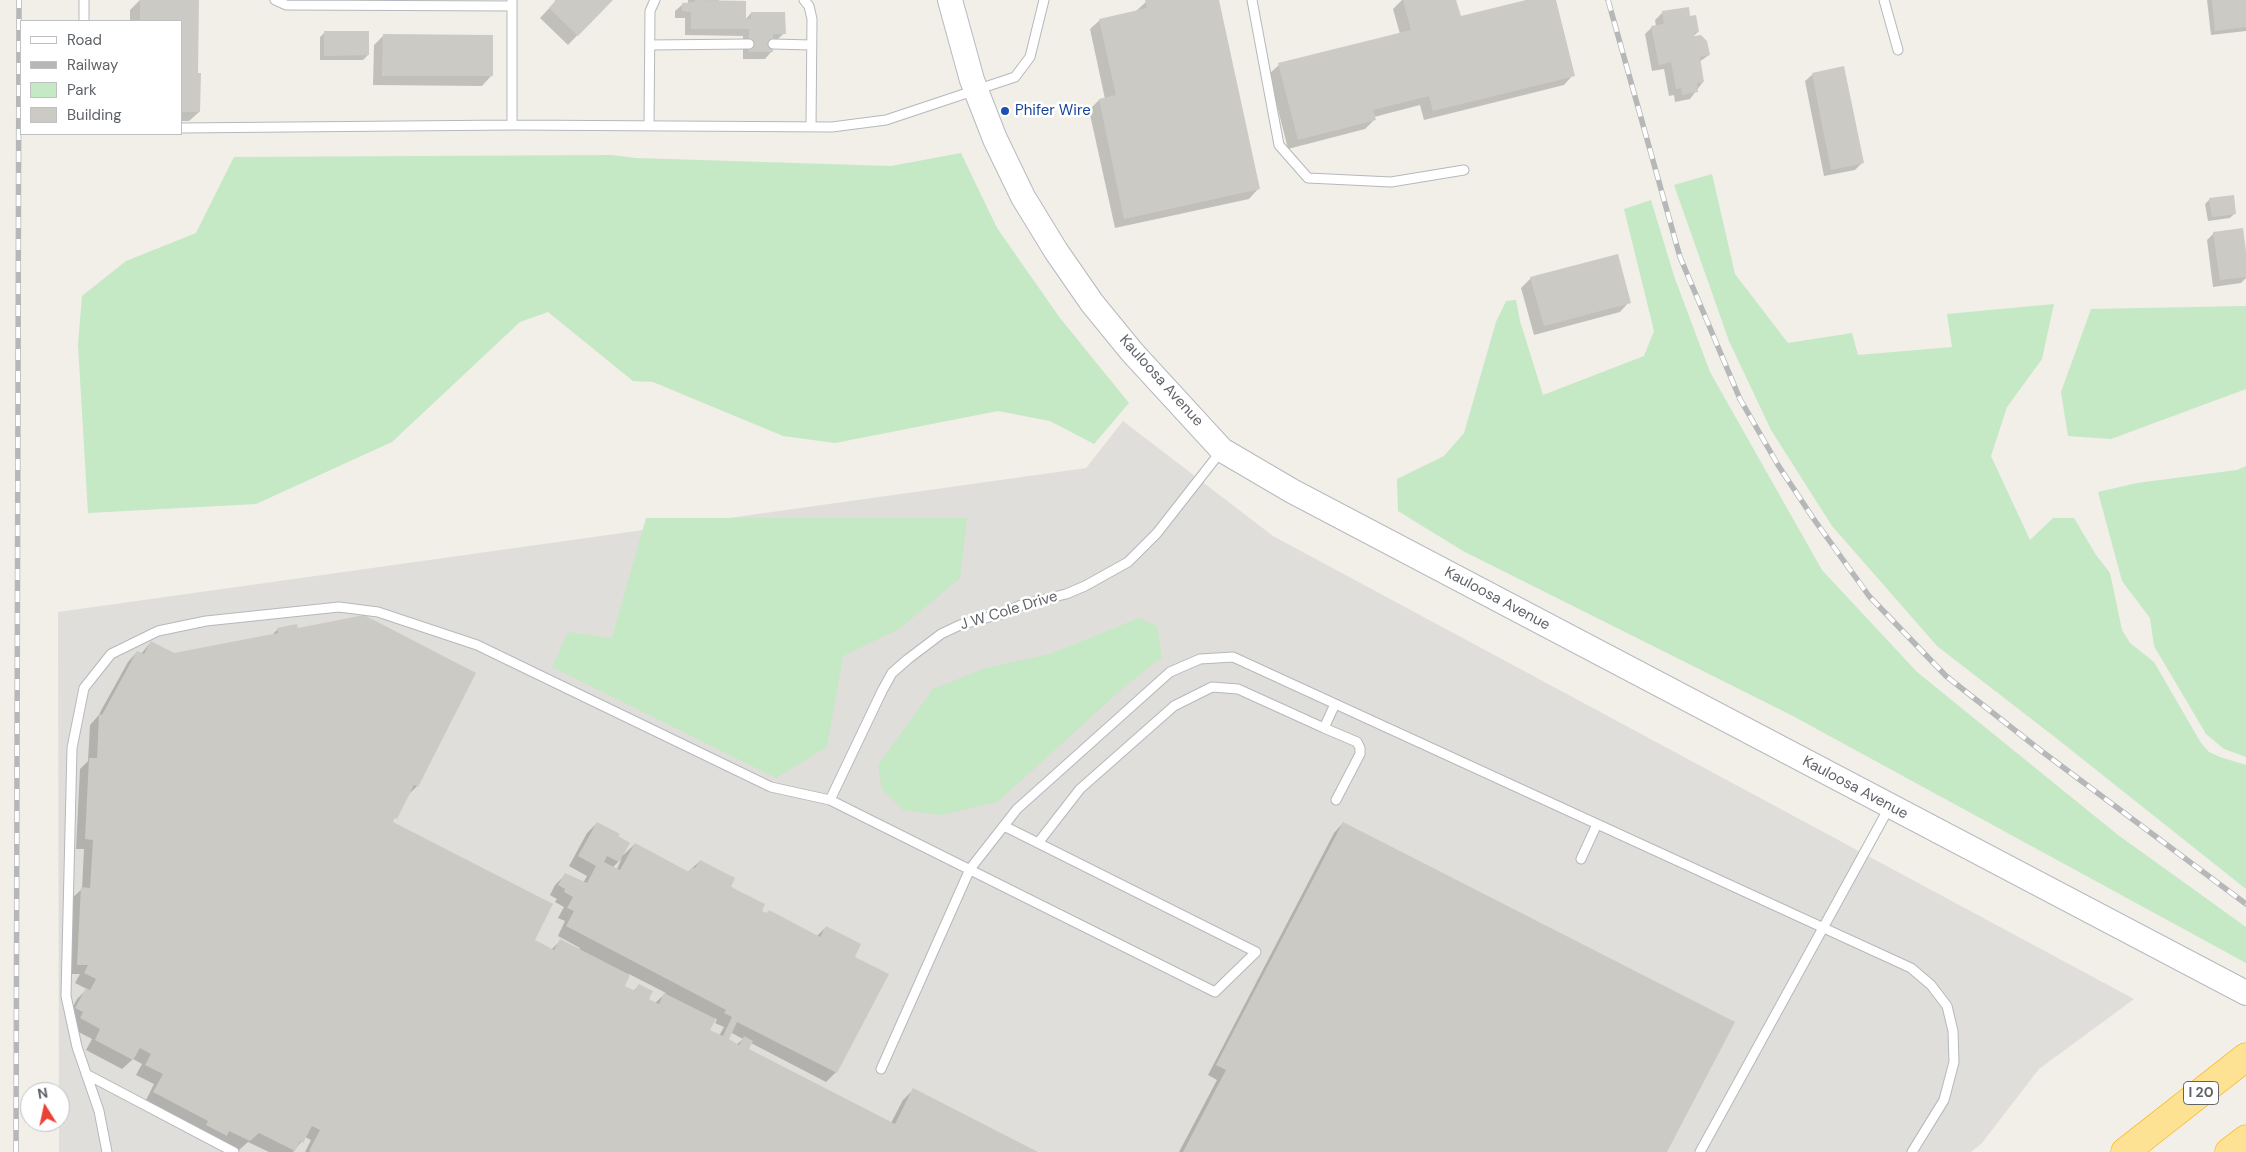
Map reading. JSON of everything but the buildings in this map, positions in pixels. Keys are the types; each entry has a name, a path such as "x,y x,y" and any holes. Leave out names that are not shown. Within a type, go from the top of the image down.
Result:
{"highway":[{"name":"I 20","path":"2126,1152 2246,1057"},
{"path":"2229,1152 2246,1139"}],"street":[{"name":"Kauloosa Avenue","path":"950,0 977,91 995,139 1023,197 1056,251 1092,303 1132,352 1222,450 1292,491 2246,994"}],"lane":[{"path":"84,0 84,20"},
{"path":"275,0 286,5 512,3 512,125"},
{"path":"649,126 650,11 654,0"},
{"path":"804,0 809,6 812,19 811,127"},
{"path":"182,128 512,125 832,127 886,120 1015,77 1030,57 1044,0"},
{"path":"1252,0 1279,145 1308,178 1391,182 1464,170"},
{"path":"1884,0 1898,50"},
{"path":"650,45 749,44"},
{"path":"773,44 811,45"},
{"name":"J W Cole Drive","path":"830,800 882,691 892,673 908,658 942,634 954,628 1004,613 1021,605 1066,594 1085,586 1128,562 1157,533 1222,450"},
{"path":"107,1152 99,1111 77,1047 66,996 72,748 84,688 111,654 158,631 206,622 339,607 378,612 477,645 771,787 830,800 1215,992 1256,952 1004,826"},
{"path":"881,1069 970,870 1017,809 1170,672 1200,659 1233,657 1911,968 1931,984 1947,1006 1953,1031 1954,1062 1944,1100 1912,1152"},
{"path":"1038,843 1080,789 1174,706 1212,686 1238,689 1357,742 1360,754 1336,800"},
{"path":"1324,728 1335,704"},
{"path":"1700,1152 1890,806"},
{"path":"1581,859 1597,824"},
{"path":"86,1074 234,1152"}],"shaded area":[{"path":"1123,421 1273,536 2134,999 2039,1069 1982,1143 1971,1152 59,1152 59,1132 70,1132 70,1082 59,1082 58,612 1086,468"}],"green space":[{"path":"961,153 997,228 1060,318 1129,403 1094,444 1050,421 998,411 835,443 783,436 653,382 633,381 548,312 520,322 392,442 256,504 88,513 78,345 82,296 126,261 196,233 234,157 611,155 636,158 891,166"},
{"path":"1712,174 1735,274 1788,343 1852,333 1858,355 1952,347 1947,314 2054,304 2042,359 2007,407 1991,456 2030,540 2053,518 2074,518 2096,555 2110,573 2122,630 2130,643 2154,662 2201,743 2209,752 2246,765 2246,889 1937,646 1832,526 1771,430 1729,341 1674,185"},
{"path":"1651,200 1674,276 1710,372 1822,570 1917,672 2118,835 2246,927 2246,963 1791,715 1463,551 1398,511 1397,479 1444,456 1464,433 1496,322 1506,301 1516,300 1520,321 1543,395 1644,356 1654,331 1624,209"},
{"path":"2246,306 2246,389 2111,439 2068,436 2061,392 2091,309"},
{"path":"2246,466 2246,757 2224,749 2206,734 2154,646 2150,618 2122,581 2098,492 2137,483 2237,470"},
{"path":"646,518 967,518 960,578 899,629 843,656 827,747 776,778 552,667 568,632 612,638"},
{"path":"1139,618 1157,626 1162,657 1123,688 997,802 940,815 903,810 882,789 878,765 933,689 986,668 1050,654"}],"railway":[{"path":"16,1152 19,0"},
{"path":"1608,0 1680,257 1740,399 1778,465 1813,518 1869,596 1946,676 2040,750 2246,904"}],"place":[{"name":"Phifer Wire","path":"1005,111"}]}
